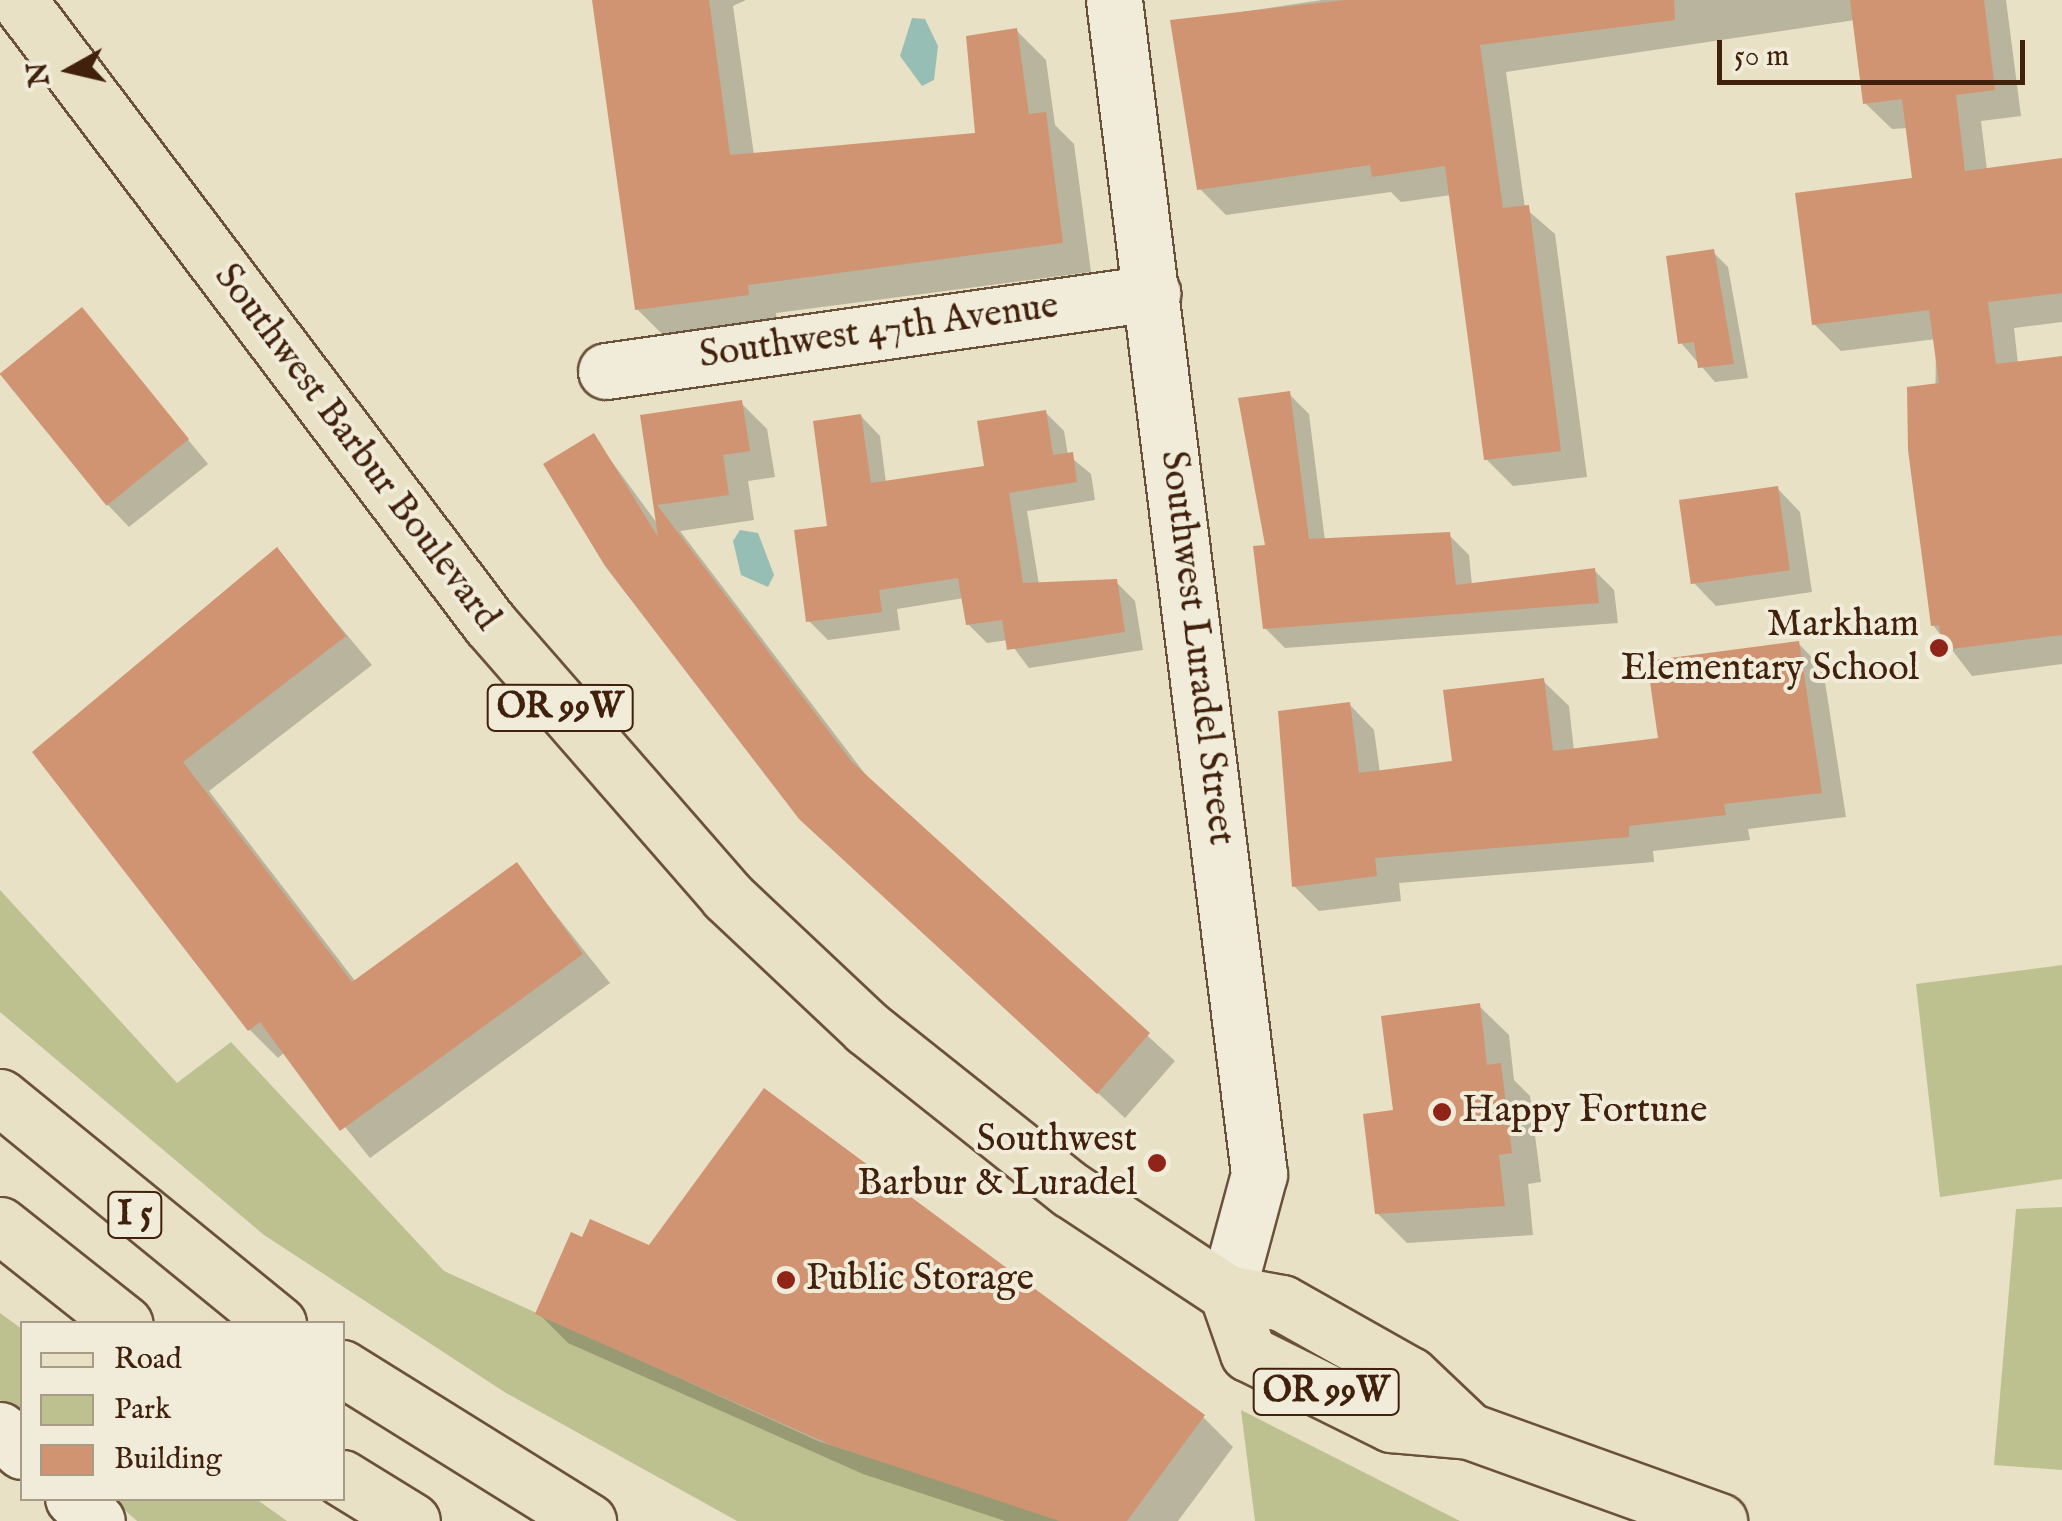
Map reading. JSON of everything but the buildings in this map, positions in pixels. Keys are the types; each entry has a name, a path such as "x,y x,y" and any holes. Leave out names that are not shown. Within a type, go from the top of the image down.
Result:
{"main road":[{"name":"Southwest Barbur Boulevard","path":"18,0 490,624 727,896 982,1123 1227,1293"},
{"name":"I 5","path":"0,1097 274,1321"},
{"name":"I 5","path":"0,1225 121,1321"},
{"name":"OR 99W","path":"1227,1293 1248,1353 1390,1424 1469,1431 1719,1521"},
{"path":"345,1370 588,1521"},
{"path":"345,1480 412,1521"}],"street":[{"name":"Southwest Luradel Street","path":"1114,0 1259,1174 1227,1293"},
{"name":"Southwest 47th Avenue","path":"606,371 1152,293"},
{"path":"0,1430 20,1449"},
{"path":"32,1521 53,1501"},
{"path":"76,1501 97,1521"}],"green space":[{"path":"0,890 177,1083 231,1042 444,1271 818,1441 1066,1521 737,1521 506,1393 264,1235 0,1012"},
{"path":"2062,965 2062,1179 1940,1197 1916,984"},
{"path":"2062,1207 2062,1470 1994,1465 2016,1209"},
{"path":"0,1313 20,1328 20,1418 0,1400"},
{"path":"1241,1410 1458,1520 1460,1521 1255,1521"},
{"path":"114,1501 259,1501 287,1521 137,1521"}],"water":[{"path":"912,18 925,19 938,46 934,80 922,86 900,56"},
{"path":"740,530 758,533 774,575 768,587 741,575 733,541"}],"place":[{"name":"Markham Elementary School","path":"1939,648"},
{"name":"Happy Fortune","path":"1442,1112"},
{"name":"Southwest Barbur & Luradel","path":"1157,1163"},
{"name":"Public Storage","path":"786,1280"}]}
